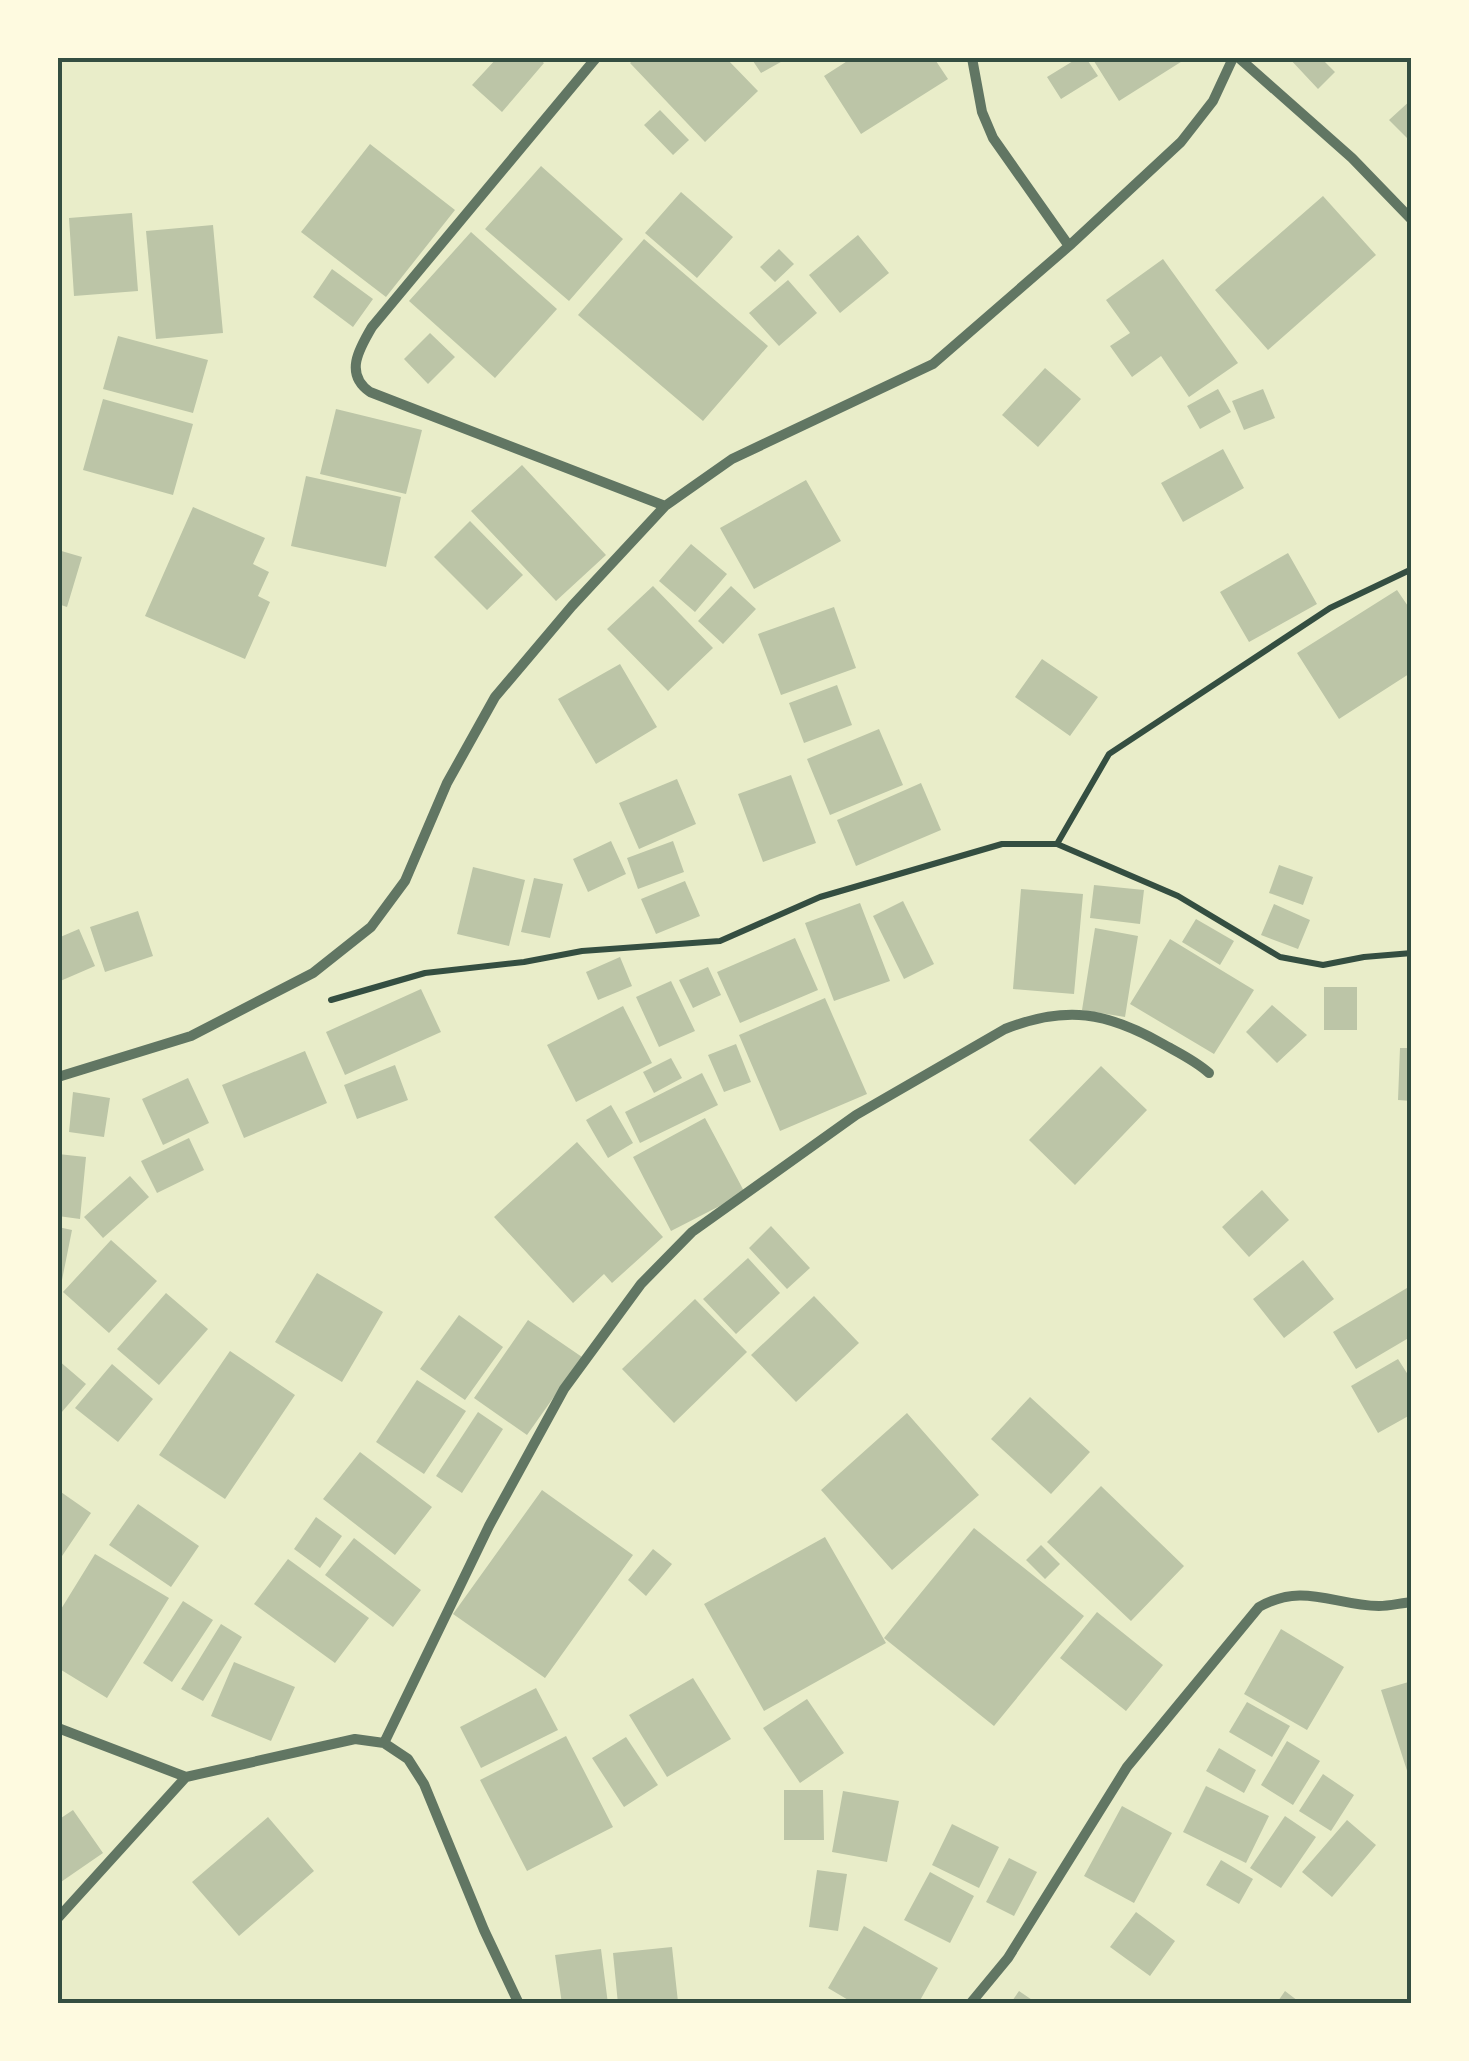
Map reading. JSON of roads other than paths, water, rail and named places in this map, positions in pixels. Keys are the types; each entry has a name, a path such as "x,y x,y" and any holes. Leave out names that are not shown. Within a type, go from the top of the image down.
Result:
{"street":[{"path":"596,58 372,327 360,348 355,374 360,385 370,392 665,506"},
{"path":"972,58 982,112 993,138 1069,246"},
{"path":"58,1077 191,1036 313,973 371,927 405,882 447,783 495,697 665,506 732,459 933,364 1181,142 1214,100 1236,58 1352,158 1412,220"},
{"path":"384,1743 488,1526 564,1389 641,1284 692,1232 856,1115 972,1047 1032,1018 1063,1013 1125,1023 1210,1073"},
{"path":"970,2004 1008,1958 1127,1767 1259,1608 1288,1594 1378,1606 1412,1602"},
{"path":"58,1728 186,1777 356,1740 384,1743 408,1759 424,1784 484,1930 520,2004"},
{"path":"58,1918 186,1777"}]}
